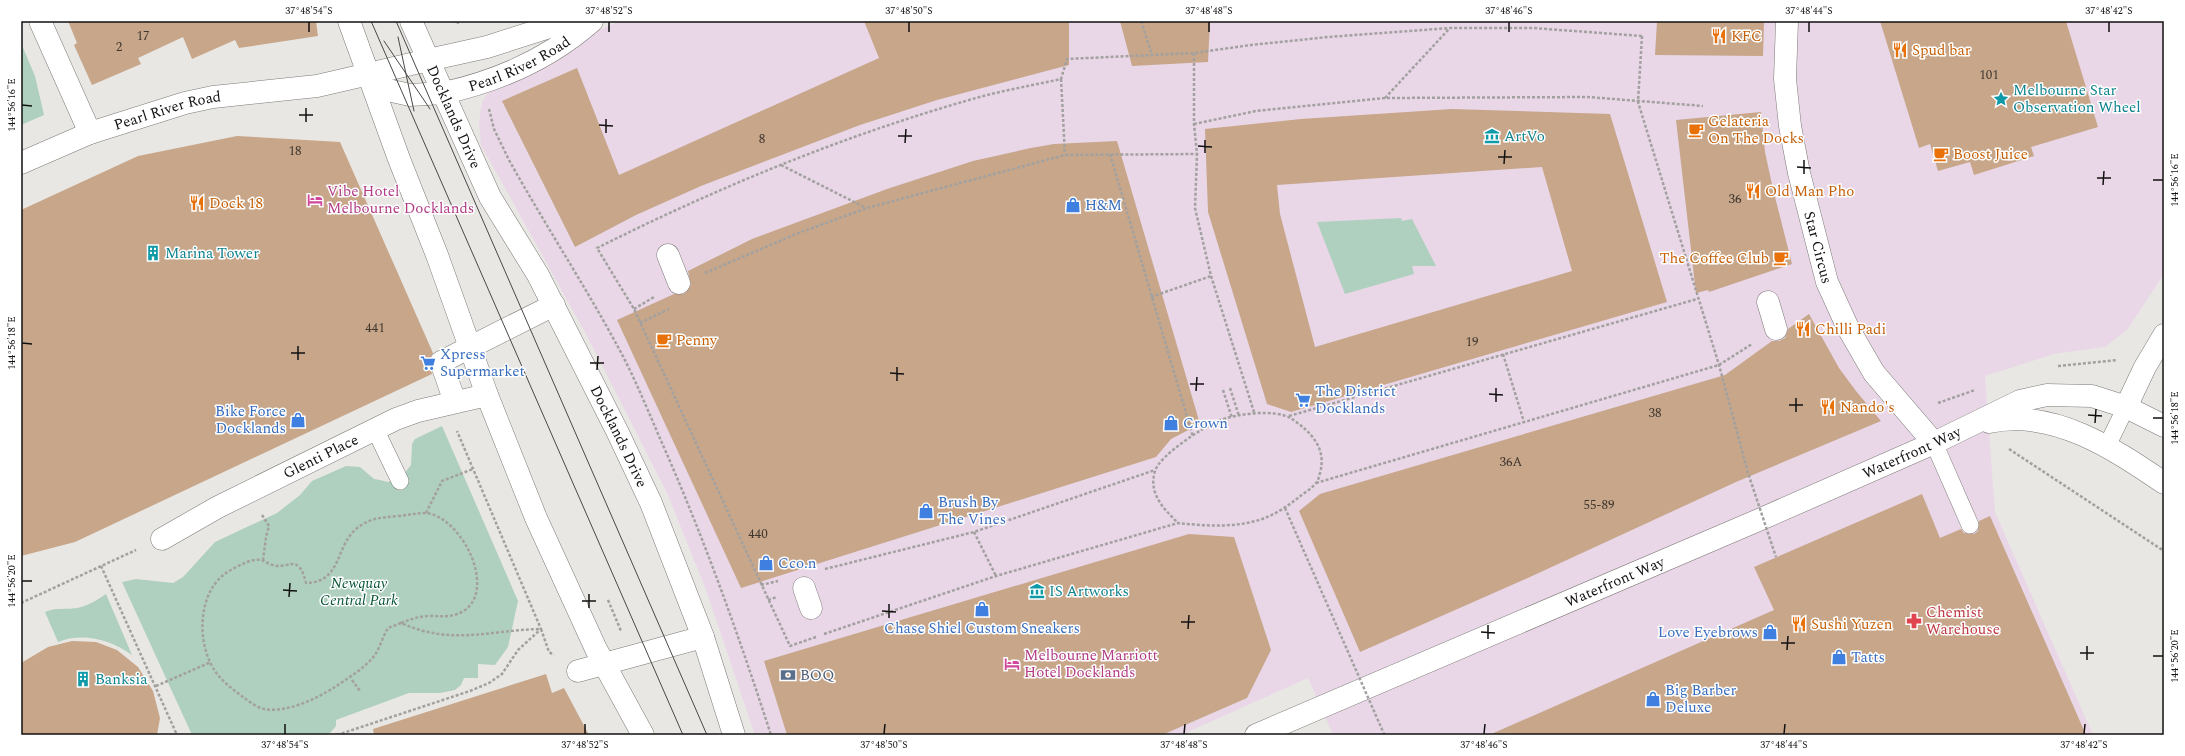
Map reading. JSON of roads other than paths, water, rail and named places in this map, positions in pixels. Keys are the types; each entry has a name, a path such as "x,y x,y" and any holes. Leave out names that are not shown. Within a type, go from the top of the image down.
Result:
{"street":[{"path":"40,21 90,133"},
{"path":"349,21 487,395 536,518 604,664 643,735"},
{"name":"Docklands Drive","path":"411,21 490,197 538,275 618,433 651,503 703,637 734,735"},
{"name":"Pearl River Road","path":"21,163 90,133 185,103 213,97 371,80 428,60 487,47 568,21"},
{"name":"Pearl River Road","path":"371,80 410,95 444,93 488,81 530,63 564,43 592,21"},
{"name":"Star Circus","path":"1787,21 1785,79 1790,126 1799,173 1827,282 1848,328 1874,373 1934,443"},
{"path":"668,255 679,283"},
{"path":"1768,302 1776,329"},
{"path":"450,403 441,362 554,306"},
{"path":"2126,407 2145,367 2164,335"},
{"name":"Glenti Place","path":"162,538 218,507 396,419 450,403 487,395"},
{"name":"Waterfront Way","path":"1256,735 1285,729 1934,443 2020,401 2047,395 2092,396 2126,407 2164,426"},
{"name":"Waterfront Way","path":"1972,425 2012,419 2041,422 2067,429 2107,446 2164,483"},
{"path":"804,588 810,608"},
{"path":"578,671 703,637"}],"lane":[{"path":"2107,446 2126,407"},
{"path":"375,429 400,481"},
{"path":"1934,443 1970,525"}],"tram line":[{"path":"371,21 683,735"},
{"path":"396,21 707,735"},
{"path":"398,37 414,111"},
{"path":"384,41 430,109"}],"place":[{"name":"KFC","path":"1719,36"},
{"name":"Spud bar","path":"1900,50"},
{"name":"Melbourne Star Observation Wheel","path":"2001,99"},
{"name":"Gelateria On The Docks","path":"1696,130"},
{"name":"ArtVo","path":"1492,136"},
{"name":"Boost Juice","path":"1941,154"},
{"name":"Old Man Pho","path":"1753,191"},
{"name":"Vibe Hotel Melbourne Docklands","path":"315,200"},
{"name":"Dock 18","path":"197,203"},
{"name":"H&M","path":"1073,205"},
{"name":"Marina Tower","path":"153,253"},
{"name":"The Coffee Club","path":"1781,258"},
{"name":"Chilli Padi","path":"1803,329"},
{"name":"Penny","path":"664,340"},
{"name":"Xpress Supermarket","path":"428,363"},
{"name":"The District Docklands","path":"1303,400"},
{"name":"Nando's","path":"1828,407"},
{"name":"Bike Force Docklands","path":"298,420"},
{"name":"Crown","path":"1171,423"},
{"name":"Brush By The Vines","path":"926,511"},
{"name":"Cco.n","path":"766,563"},
{"name":"IS Artworks","path":"1037,591"},
{"name":"Chase Shiel Custom Sneakers","path":"982,609"},
{"name":"Chemist Warehouse","path":"1914,621"},
{"name":"Sushi Yuzen","path":"1799,624"},
{"name":"Love Eyebrows","path":"1770,632"},
{"name":"Tatts","path":"1839,657"},
{"name":"Melbourne Marriott Hotel Docklands","path":"1012,664"},
{"name":"BOQ","path":"788,675"},
{"name":"Banksia","path":"83,679"},
{"name":"Big Barber Deluxe","path":"1653,699"}],"park label":[{"name":"Newquay Central Park","path":"359,592"}]}
